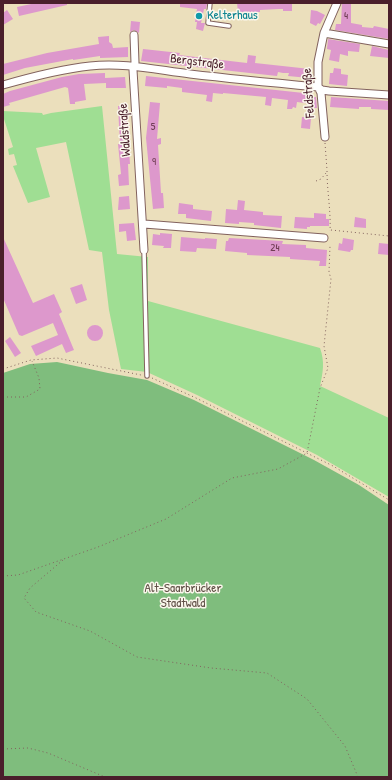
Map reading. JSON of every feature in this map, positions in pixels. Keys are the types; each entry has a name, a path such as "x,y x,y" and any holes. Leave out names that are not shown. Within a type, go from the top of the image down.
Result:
{"street":[{"name":"Feldstraße","path":"325,137 321,93 318,87 318,62 324,33 338,3"},
{"path":"324,33 389,44"},
{"name":"Waldstraße","path":"134,35 135,63 133,67 144,224 144,250"},
{"name":"Bergstraße","path":"3,85 68,70 107,65 318,87 322,90 329,91 389,95"},
{"path":"144,224 324,238"}],"lane":[{"path":"210,3 208,23 229,26"},
{"path":"144,250 147,376"}],"path":[{"path":"325,137 327,184 331,214 330,230 389,236"},
{"path":"316,180 321,179 327,171"},
{"path":"3,576 18,575 98,547 166,519 232,478 278,469 307,453 320,388 328,368 324,346 331,279 329,272 330,246"},
{"path":"3,369 32,360 57,358 147,376 196,398 333,466 389,500"},
{"path":"3,397 26,397 40,389 39,378 32,360"},
{"path":"63,559 30,588 24,598 36,612 90,631 137,657 211,668 267,673 307,698 345,746 358,777"},
{"path":"3,750 28,748 48,753 105,777"}],"green space":[{"path":"102,106 117,254 148,257 148,301 320,348 323,358 323,367 320,386 389,418 389,497 317,455 197,395 147,372 121,369 109,310 102,252 89,250 66,142 36,148 50,197 28,203 13,166 17,165 14,154 9,155 8,149 13,147 3,116 3,111 42,113 43,115"},
{"name":"Alt-Saarbrücker Stadtwald","path":"57,362 147,380 194,400 314,460 359,485 389,505 389,777 3,777 3,373 30,364"}],"building":[{"path":"36,3 67,3 67,5 19,16 17,7"},
{"name":"Kelterhaus","path":"180,3 207,4 206,9 204,9 201,23 205,23 203,31 196,29 197,22 195,22 197,9 180,7"},
{"path":"237,3 292,3 292,11 283,11 283,9 279,9 260,10 260,12 238,12"},
{"path":"342,3 351,3 351,23 362,25 362,27 373,28 374,26 389,29 389,39 335,30 336,24 341,24"},
{"path":"7,10 13,19 3,25 3,13"},
{"path":"311,10 325,15 320,24 318,23 316,26 310,23"},
{"path":"131,21 140,22 139,33 134,30 130,32"},
{"path":"109,36 109,42 112,44 113,48 128,47 128,57 100,58 100,56 73,59 25,68 3,75 3,64 47,53 99,44 98,37"},
{"path":"328,39 360,44 359,52 348,51 348,56 340,54 339,62 329,60 331,50 327,49"},
{"path":"372,46 389,50 389,58 370,56"},
{"path":"143,49 247,63 248,55 256,56 255,63 310,69 309,78 288,76 289,73 278,72 277,76 141,61"},
{"path":"334,68 341,69 341,74 348,75 347,86 329,84 330,73 333,73"},
{"path":"105,73 105,78 125,77 126,88 106,88 106,83 84,84 86,100 75,102 75,104 70,104 68,88 65,87 9,103 10,105 3,107 3,94 10,91 62,77 79,74"},
{"path":"146,76 313,94 313,97 316,97 317,108 312,108 312,104 297,102 296,108 293,107 292,109 287,109 288,100 272,98 271,106 265,105 266,97 223,93 213,93 212,102 206,101 207,95 182,92 182,88 145,86"},
{"path":"331,97 389,101 389,110 371,109 371,107 359,107 359,109 330,107"},
{"path":"150,102 160,103 157,139 161,138 161,144 158,145 161,193 163,193 164,208 153,209 146,138"},
{"path":"118,106 126,106 130,164 128,164 129,185 119,186 118,175 121,174 118,144 120,144"},
{"path":"302,117 311,118 310,129 301,128"},
{"path":"129,196 130,209 118,210 119,197"},
{"path":"238,200 245,201 244,210 263,212 263,215 282,216 281,228 254,225 254,223 225,223 226,209 237,210"},
{"path":"179,203 193,205 193,209 212,211 211,221 186,218 186,214 178,214"},
{"path":"314,213 326,214 326,219 329,219 329,226 310,226 307,227 307,229 294,228 295,217 314,218"},
{"path":"355,217 366,219 366,228 354,227"},
{"path":"134,223 136,240 127,241 126,231 119,232 119,224"},
{"path":"160,233 172,234 171,248 163,248 164,246 152,245 153,234 160,235"},
{"path":"3,237 33,303 54,294 62,312 59,314 74,350 66,353 62,344 36,356 31,346 58,335 53,323 22,336 19,335 3,298"},
{"path":"181,237 217,239 216,249 197,248 196,252 180,251"},
{"path":"229,238 283,241 282,244 306,245 306,248 327,250 326,266 319,266 320,261 290,259 290,257 247,255 247,253 225,251 226,241 228,241"},
{"path":"343,238 354,240 353,250 350,252 338,250 339,243 342,244"},
{"path":"379,243 389,244 389,255 378,254"},
{"path":"82,284 87,300 76,304 70,288"},
{"path":"92,325 98,325 103,330 101,339 98,341 92,341 87,336 87,330"},
{"path":"10,337 21,353 15,357 5,341"}],"place":[{"name":"Kelterhaus","path":"199,16"}]}
